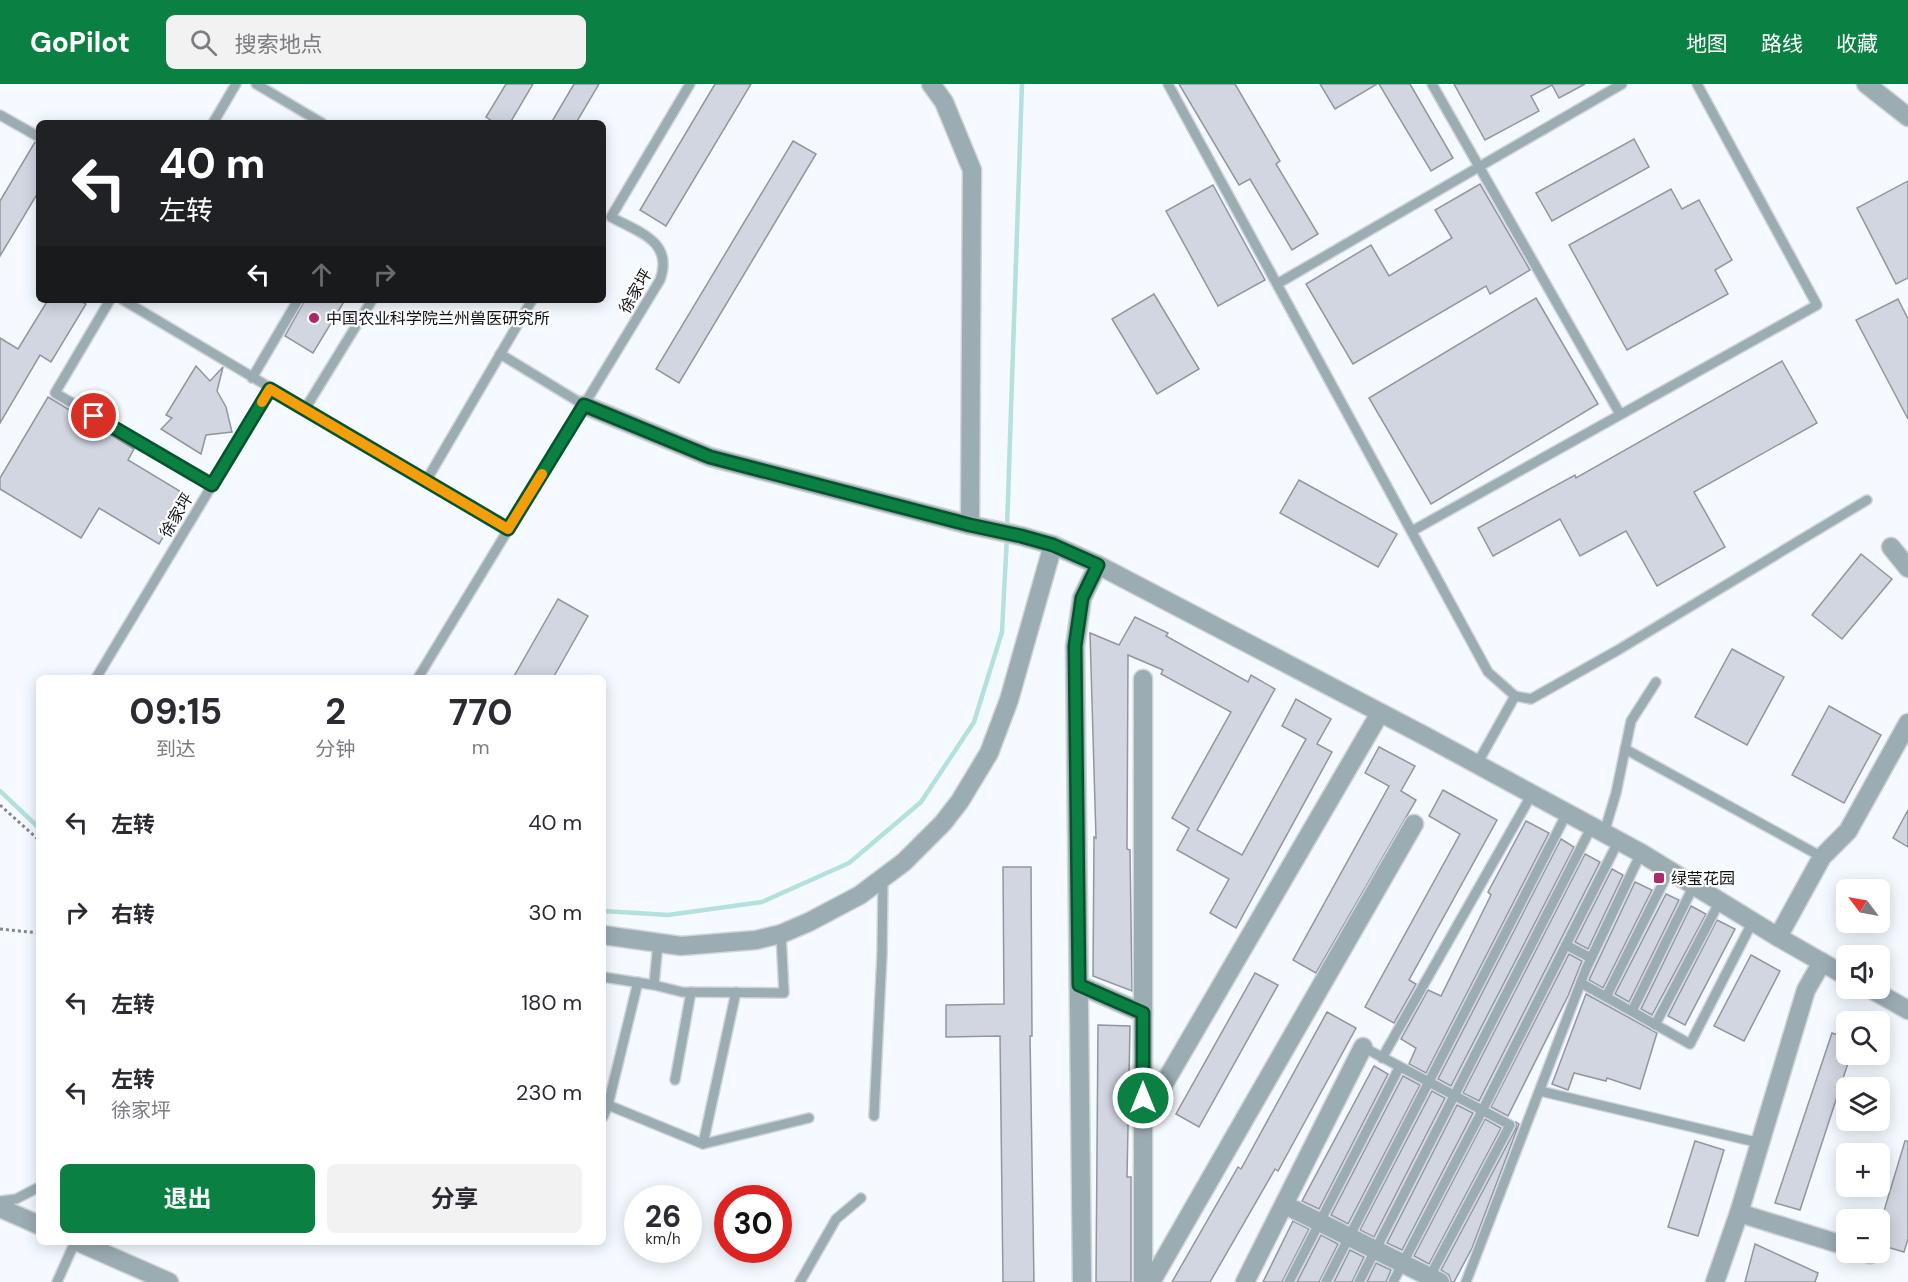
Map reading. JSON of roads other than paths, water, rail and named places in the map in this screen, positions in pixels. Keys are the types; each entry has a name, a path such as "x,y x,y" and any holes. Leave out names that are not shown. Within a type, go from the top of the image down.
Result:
{"street":[{"path":"931,84 944,102 972,170 979,527"},
{"path":"1866,84 1908,117"},
{"path":"584,405 710,457 1021,536 1053,545 1098,565 1380,712 1605,833 1670,869 1778,937 1836,970"},
{"path":"606,935 658,944 704,945 756,940 781,934 835,908 883,879 904,862 943,823 989,753 1009,700 1053,545"},
{"path":"1891,547 1908,568"},
{"path":"1082,1282 1075,646 1082,598 1098,565"},
{"path":"1143,679 1143,1282"},
{"path":"1143,1119 1380,712"},
{"path":"1778,937 1822,857 1848,831 1908,723"},
{"path":"1151,1282 1414,824"},
{"path":"1715,1282 1739,1213 1806,990 1822,962"},
{"path":"1079,985 1143,1013"},
{"path":"1888,999 1908,1010"},
{"path":"1245,1282 1363,1047"},
{"path":"1285,1205 1433,1280"},
{"path":"0,1208 36,1224"},
{"path":"1739,1213 1836,1243"},
{"path":"83,1245 169,1282"}],"lane":[{"path":"215,120 236,84"},
{"path":"256,84 317,120"},
{"name":"徐家坪","path":"420,675 660,280 664,271 664,261 662,251 656,243 611,218 690,84"},
{"path":"1168,84 1488,672 1515,696 1531,699 1550,689 1868,500"},
{"path":"1432,84 1620,414"},
{"path":"1277,285 1622,84"},
{"path":"1412,531 1817,305 1697,84"},
{"path":"0,115 36,135"},
{"path":"108,303 55,393 212,485"},
{"path":"128,303 508,529"},
{"path":"252,378 296,303"},
{"path":"305,409 370,303"},
{"path":"426,481 530,303"},
{"path":"500,354 584,405"},
{"name":"徐家坪","path":"98,675 270,389"},
{"path":"1393,1282 1566,945 1605,833 1632,721 1656,681"},
{"path":"1478,764 1515,696"},
{"path":"1625,748 1822,857"},
{"path":"1382,1058 1532,794"},
{"path":"1326,1282 1567,813"},
{"path":"1359,1282 1455,1096 1605,833"},
{"path":"1467,1282 1591,958 1641,853"},
{"path":"1606,997 1670,869"},
{"path":"874,1116 882,954 883,879"},
{"path":"1632,1011 1694,885"},
{"path":"1655,1024 1720,901"},
{"path":"1581,983 1690,1044 1754,921"},
{"path":"606,977 691,992 784,993 781,934"},
{"path":"654,985 658,944"},
{"path":"1566,945 1591,958"},
{"path":"606,1110 638,982"},
{"path":"675,1080 691,992"},
{"path":"703,1144 736,992"},
{"path":"1363,1047 1510,1125 1433,1280"},
{"path":"1289,1282 1399,1068"},
{"path":"1540,1091 1760,1143"},
{"path":"608,1105 703,1144 809,1118"},
{"path":"0,1201 16,1198 36,1188"},
{"path":"800,1282 836,1219 861,1198"},
{"path":"57,1282 75,1245"}],"waterway":[{"path":"1007,528 1022,84"},
{"path":"606,911 668,915 762,902 849,863 921,802 974,722 1002,632 1007,536"},
{"path":"0,791 36,825"}],"place":[{"name":"中国农业科学院兰州兽医研究所","path":"314,318"},
{"name":"绿莹花园","path":"1659,878"}]}
